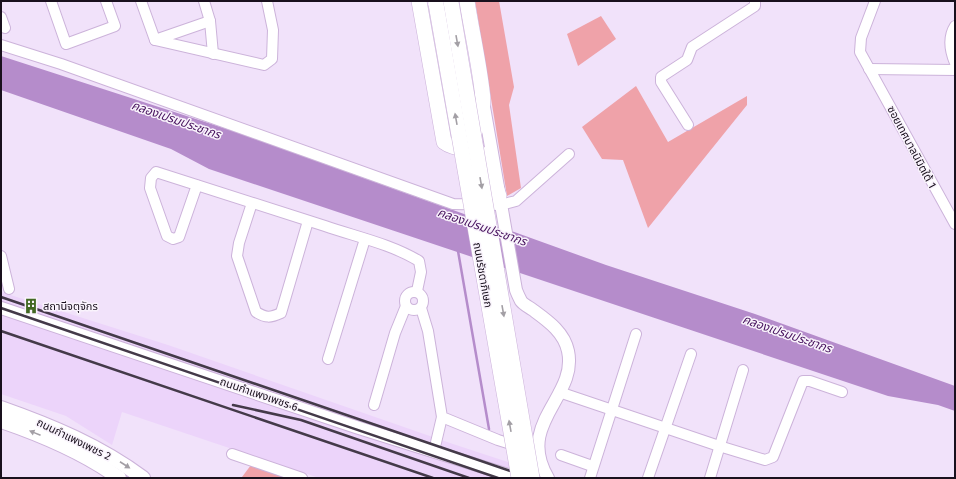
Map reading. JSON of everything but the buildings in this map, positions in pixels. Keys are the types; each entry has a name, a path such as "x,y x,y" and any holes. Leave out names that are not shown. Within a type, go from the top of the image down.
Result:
{"main road":[{"path":"419,1 444,142 449,146 470,148 482,154 489,166 500,201"},
{"path":"440,116 445,135 448,139 454,142 463,141 476,130 483,100 466,1"},
{"name":"ถนนรัชดาภิเษก","path":"443,2 519,478"},
{"name":"ถนนรัชดาภิเษก","path":"443,2 532,478"},
{"name":"ถนนกำแพงเพชร 2","path":"1,408 74,437 100,450 143,478"},
{"name":"ถนนกำแพงเพชร 2","path":"1,421 60,444 81,454 119,478"}],"street":[{"path":"51,1 66,44 115,26 106,1"},
{"path":"142,1 155,40"},
{"path":"204,1 210,21 213,54"},
{"path":"155,40 264,65 272,59 272,30 267,1"},
{"path":"688,125 661,82 661,77 687,60 692,48 755,6 755,1"},
{"name":"ซอยเทศบาลนิมิตใต้ 1","path":"875,1 861,38 860,52 955,224"},
{"path":"1,17 5,28"},
{"path":"155,40 210,21"},
{"path":"955,26 950,38 952,56 955,63"},
{"path":"1,45 61,64 453,204 520,199 570,154"},
{"path":"869,69 955,70"},
{"path":"483,100 512,278 522,302 556,328 567,347 569,368 567,378 540,431 539,452 548,478"},
{"path":"197,185 179,237 173,239 167,236 150,188 151,178 156,172 197,185 364,239 402,251 419,261 421,272 417,292"},
{"path":"252,203 239,243 237,256 256,312 265,317 271,318 281,313 308,221"},
{"path":"328,359 364,239"},
{"path":"1,256 9,289"},
{"path":"374,405 395,333 406,306 406,296 411,292 417,292 424,299 421,308 428,331 442,417 434,451"},
{"path":"406,306 415,310 421,308"},
{"name":"ถนนกำแพงเพชร 6","path":"1,308 356,427 519,478"},
{"path":"590,478 592,466 636,334"},
{"path":"648,478 691,354"},
{"path":"710,478 743,370"},
{"path":"559,392 611,411 765,460 773,457 803,381 810,381 842,392"},
{"path":"442,417 498,440 539,452"},
{"path":"232,454 302,478"},
{"path":"561,455 592,466"}],"shaded area":[{"path":"475,1 499,1 514,87 509,105 521,188 507,196"},
{"path":"601,16 616,39 578,66 567,34"},
{"path":"636,86 668,142 747,96 747,105 648,228 623,160 602,159 582,127"},
{"path":"1,292 168,345 450,443 556,478 319,478 122,412 112,445 66,416 1,394"},
{"path":"251,465 289,478 242,477"}],"water":[{"name":"คลองเปรมประชากร","path":"1,56 230,130 606,265 755,314 955,386 955,411 938,405 888,396 209,169 171,149 1,90"}],"waterway":[{"path":"458,251 489,429"}],"railway":[{"path":"1,297 531,478"},
{"path":"1,308 498,478"},
{"path":"1,331 433,478"},
{"path":"233,405 301,420 469,478"}],"place":[{"name":"สถานีจตุจักร","path":"31,306"}]}
